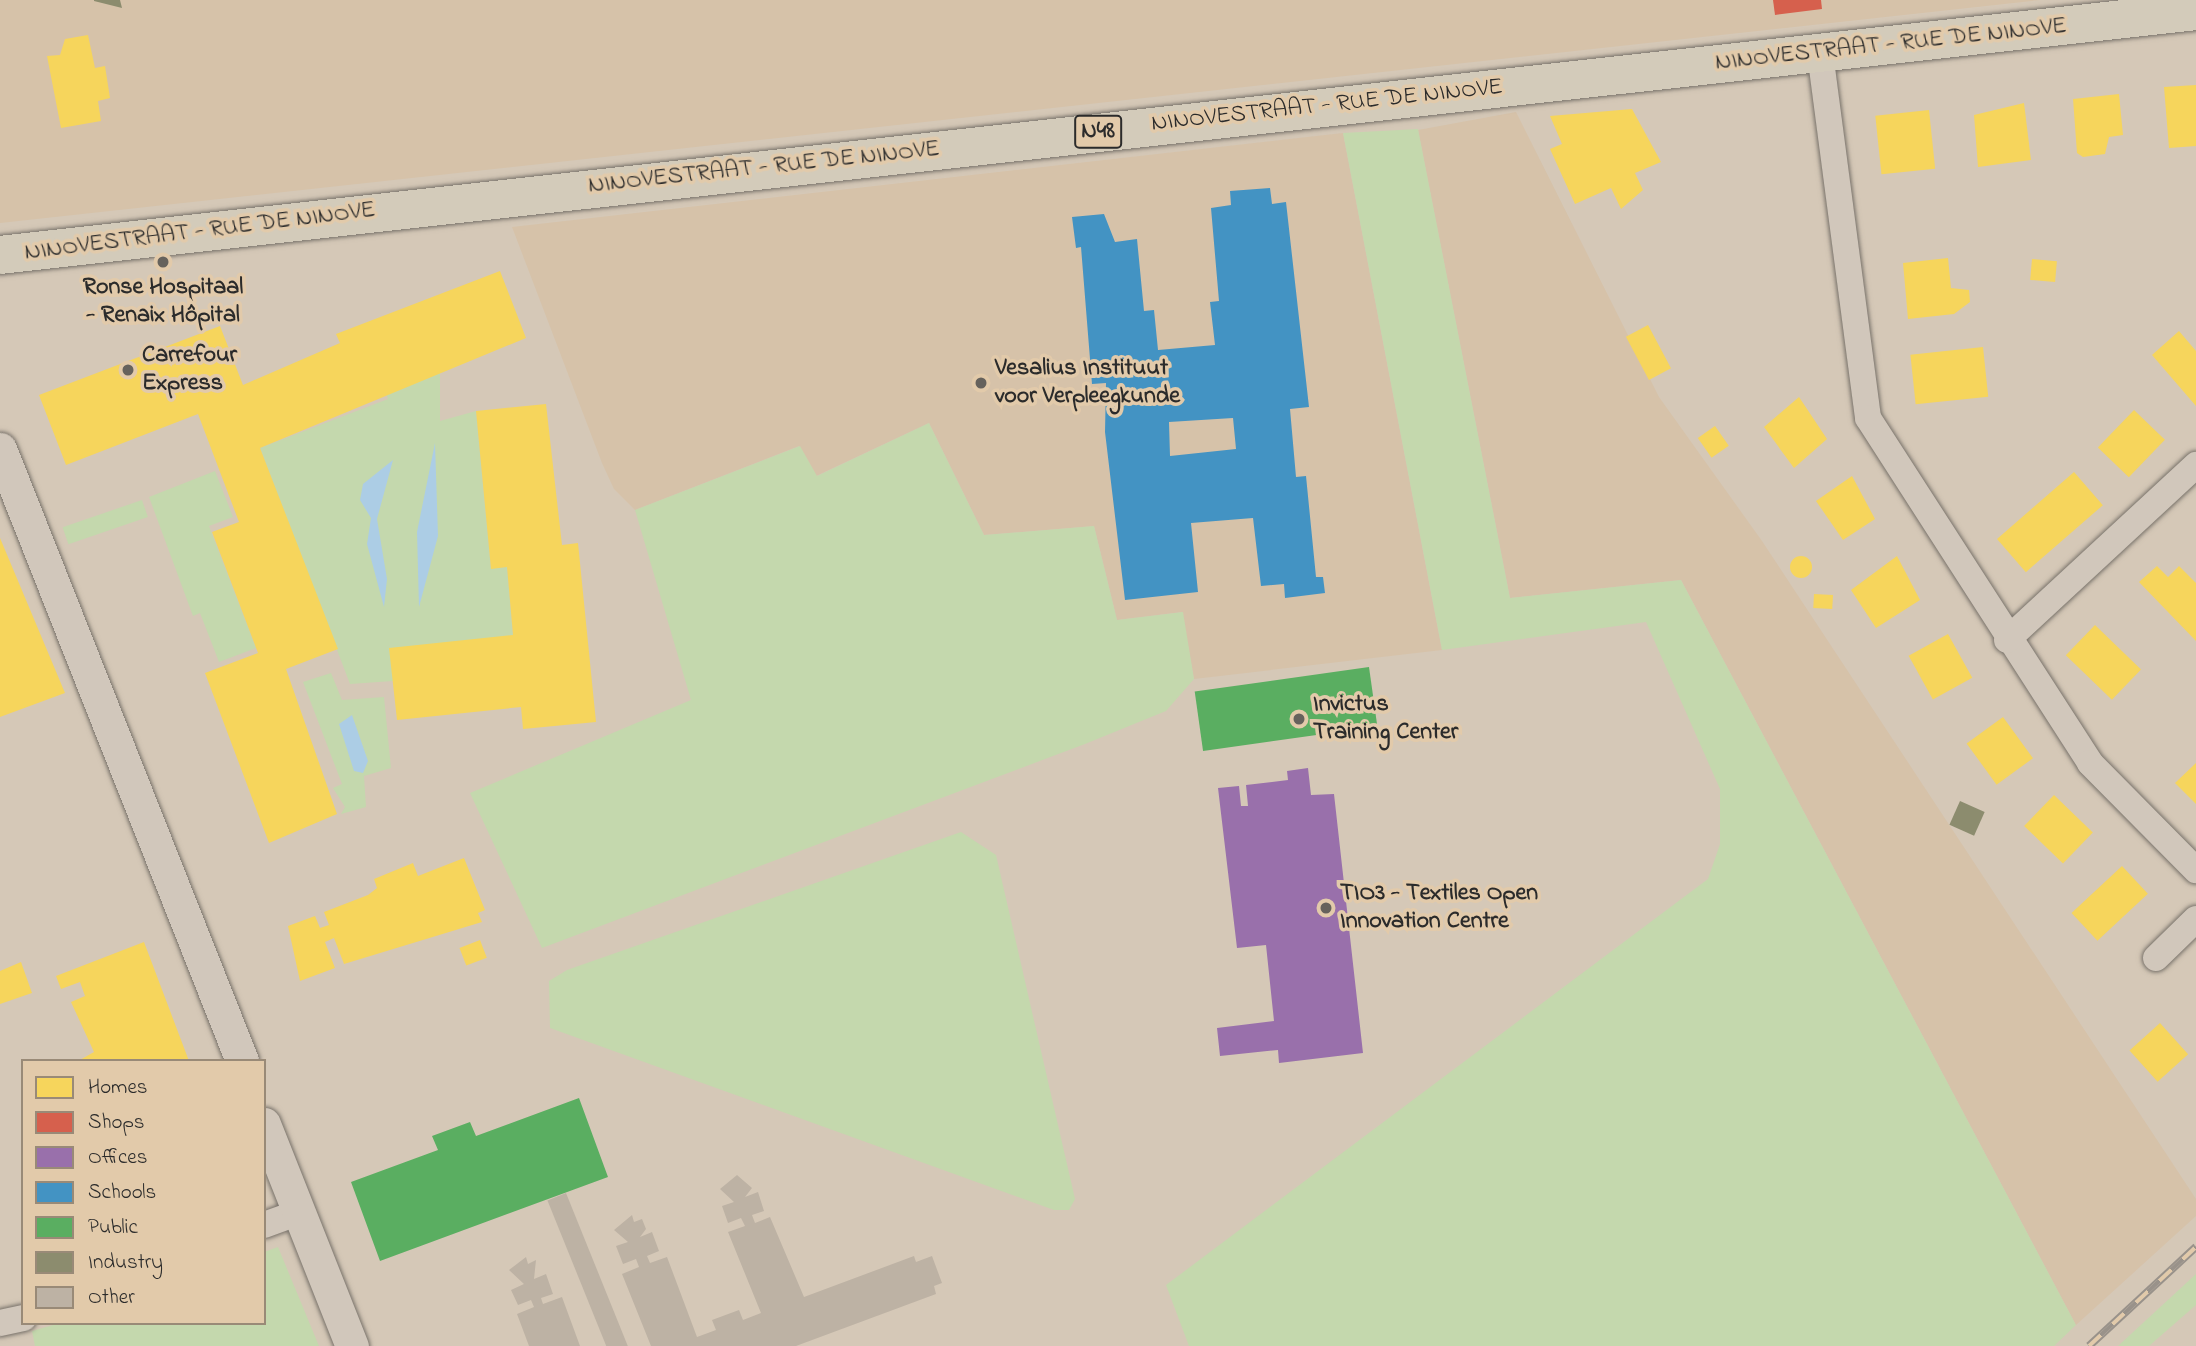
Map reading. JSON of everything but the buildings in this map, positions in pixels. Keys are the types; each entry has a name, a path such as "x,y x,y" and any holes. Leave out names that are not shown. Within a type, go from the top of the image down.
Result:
{"main road":[{"name":"NINOVESTRAAT - RUE DE NINOVE","path":"0,255 2196,11"}],"street":[{"path":"1820,53 1868,418 2007,640 2090,763 2196,870"},
{"path":"0,449 241,1059"},
{"path":"2007,640 2196,465"},
{"path":"2156,958 2196,919"},
{"path":"266,1129 352,1346"},
{"path":"266,1224 299,1212"},
{"path":"0,1323 21,1318"}],"shaded area":[{"path":"0,0 2040,0 0,223"},
{"path":"1516,112 1659,397 1762,541 2196,1199 2196,1216 2076,1325 1681,580 1510,598 1418,130"},
{"name":"Vesalius Instituut voor Verpleegkunde","path":"1343,133 1442,650 1194,679 1182,612 1117,620 1094,526 984,535 929,423 816,476 799,446 635,510 614,489 602,463 512,227"}],"green space":[{"path":"1418,129 1510,598 1681,580 2076,1325 2054,1346 1189,1346 1166,1285 1708,879 1720,844 1720,789 1646,622 1442,650 1343,133"},
{"path":"440,370 440,421 476,411 491,568 507,567 513,635 393,681 350,684 260,448 388,399 385,391"},
{"path":"929,423 984,535 1094,526 1117,620 1183,612 1194,679 1166,711 542,948 470,793 691,700 635,510 800,446 817,476"},
{"path":"215,471 233,517 209,526 256,648 219,662 200,613 193,616 149,497"},
{"path":"142,500 148,517 68,544 63,527"},
{"path":"331,673 342,700 384,697 391,768 364,776 366,807 341,814 345,807 333,788 342,784 303,682"},
{"path":"961,832 996,855 1075,1199 1069,1210 1054,1210 550,1028 549,981 567,970"},
{"path":"278,1247 319,1346 35,1346 32,1331 53,1325 266,1325 266,1251"},
{"path":"2196,1274 2196,1305 2149,1346 2118,1346"}],"water":[{"path":"435,443 438,536 419,607 417,532"},
{"path":"393,460 377,519 387,579 384,607 367,544 371,518 360,500 363,484"},
{"path":"352,715 368,761 363,773 354,771 339,724"}],"railway":[{"path":"2089,1346 2196,1247"}],"place":[{"name":"Ronse Hospitaal - Renaix Hôpital","path":"163,262"},
{"name":"Carrefour Express","path":"128,370"},
{"name":"Vesalius Instituut voor Verpleegkunde","path":"981,383"},
{"name":"Invictus Training Center","path":"1299,719"},
{"name":"TIO3 - Textiles Open Innovation Centre","path":"1326,908"}]}
